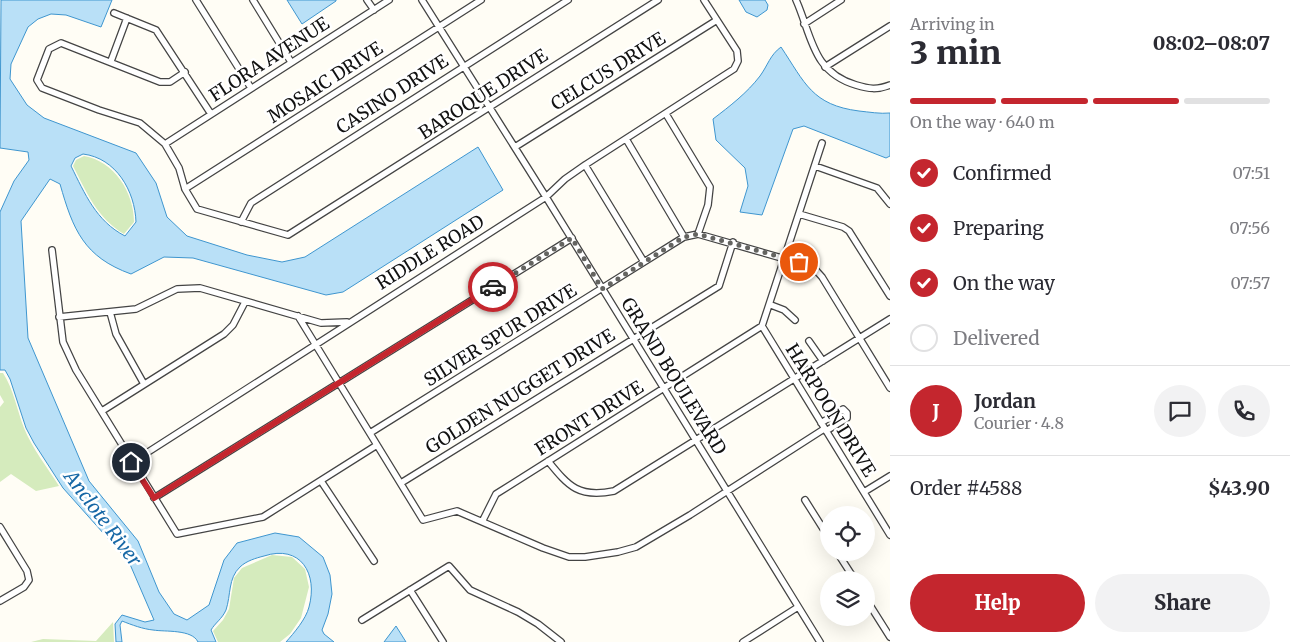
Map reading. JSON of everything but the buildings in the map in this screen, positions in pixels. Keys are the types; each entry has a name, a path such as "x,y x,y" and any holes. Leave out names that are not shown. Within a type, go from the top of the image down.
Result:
{"street":[{"path":"196,0 251,88"},
{"path":"253,0 291,62"},
{"path":"368,0 374,10"},
{"name":"FLORA AVENUE","path":"165,144 389,0"},
{"name":"GRAND BOULEVARD","path":"422,0 572,238 820,642"},
{"name":"MOSAIC DRIVE","path":"185,189 481,0"},
{"name":"CASINO DRIVE","path":"241,222 250,203 568,0"},
{"name":"BAROQUE DRIVE","path":"110,61 61,43 49,49 37,80 42,88 99,110 140,123 165,144 179,168 185,189 197,209 288,235 658,0"},
{"path":"704,0 717,20"},
{"path":"796,0 810,39 825,67 835,77 871,90 890,85"},
{"path":"804,24 841,0"},
{"path":"114,13 156,30 212,114"},
{"path":"127,18 110,61 160,82 170,82 185,72"},
{"name":"RIDDLE ROAD","path":"131,462 546,197 565,179 585,165 734,69 738,61 737,51 717,20"},
{"name":"CELCUS DRIVE","path":"515,147 717,20"},
{"path":"825,67 890,26"},
{"path":"666,114 710,187 708,206 698,234 732,242 813,267 822,276 889,388"},
{"path":"626,140 684,237"},
{"path":"762,326 822,143"},
{"path":"585,165 644,262"},
{"path":"815,166 877,188 888,196 890,204"},
{"path":"799,214 843,227 849,231 890,296"},
{"name":"SILVER SPUR DRIVE","path":"370,433 684,237 698,234"},
{"path":"154,498 572,238"},
{"name":"GOLDEN NUGGET DRIVE","path":"401,483 719,286 732,242"},
{"path":"52,250 63,342 76,370 177,534 263,517 378,445"},
{"path":"59,317 136,309 177,289 200,288 321,323 350,322"},
{"path":"102,411 224,334 233,325 245,302"},
{"path":"770,305 784,310 795,320"},
{"path":"110,312 116,334 144,384"},
{"path":"298,316 423,520 457,511 483,520 543,548 569,557 585,558 636,547 824,428"},
{"path":"548,461 570,487 582,492 600,494 614,491 890,319"},
{"name":"HARPOON DRIVE","path":"762,326 890,535"},
{"name":"FRONT DRIVE","path":"483,520 496,494 762,326"},
{"name":"HARPOON DRIVE","path":"809,341 823,361"},
{"path":"864,492 890,476"},
{"path":"321,481 374,561"},
{"path":"805,500 820,524"},
{"path":"0,527 27,571 29,580 24,587 0,601"},
{"path":"362,620 447,567 452,567 470,590 518,612 538,624 558,641"},
{"path":"410,590 443,642"},
{"path":"743,642 798,607"},
{"path":"875,613 890,637"}],"green space":[{"path":"84,156 95,159 113,171 126,189 133,211 134,222 124,234 100,213 83,186 73,166 76,160"},
{"path":"0,373 3,373 10,386 31,443 59,486 36,491 11,474 0,482 0,407 4,402 0,395"},
{"path":"272,555 292,557 305,569 309,587 301,618 290,634 280,642 218,642 213,631 223,620 229,609 234,578 242,568"},
{"path":"113,622 114,642 31,642 43,639 96,641"}],"water":[{"name":"Anclote River","path":"1,0 112,0 101,27 66,15 51,14 38,19 28,27 11,64 10,79 27,105 44,118 136,153 156,183 167,217 187,236 247,255 282,262 305,257 478,147 503,190 343,292 326,295 193,258 164,257 131,274 115,267 91,250 76,228 60,184 50,179 21,221 28,338 89,481 138,541 159,592 174,614 187,620 209,605 224,560 237,543 275,533 299,537 323,557 330,575 332,594 322,630 334,642 286,642 307,612 311,595 311,583 304,565 297,558 288,554 277,553 251,560 236,571 233,576 226,610 211,630 216,642 198,642 195,638 184,633 138,627 122,621 120,625 122,642 116,642 115,624 122,615 145,622 154,620 129,562 63,488 34,443 26,428 10,379 5,370 0,370 0,212 14,181 29,160 28,152 0,148","holes":["83,154 95,157 114,169 132,199 136,222 125,236 106,223 92,206 71,166 75,158"]},
{"path":"287,0 336,0 336,1 302,24"},
{"path":"739,0 765,0 768,5 767,10 757,17 746,12"},
{"path":"781,47 804,81 820,98 830,104 843,108 890,113 890,156 886,158 804,126 793,129 762,215 740,212 748,186 745,168 716,140 713,119 750,88 774,53"},
{"path":"396,626 406,642 384,642"}],"way so far":[{"path":"493,287 572,238 602,289 684,237 698,234 799,262"}],"route":[{"path":"131,462 154,498 493,287"}]}
